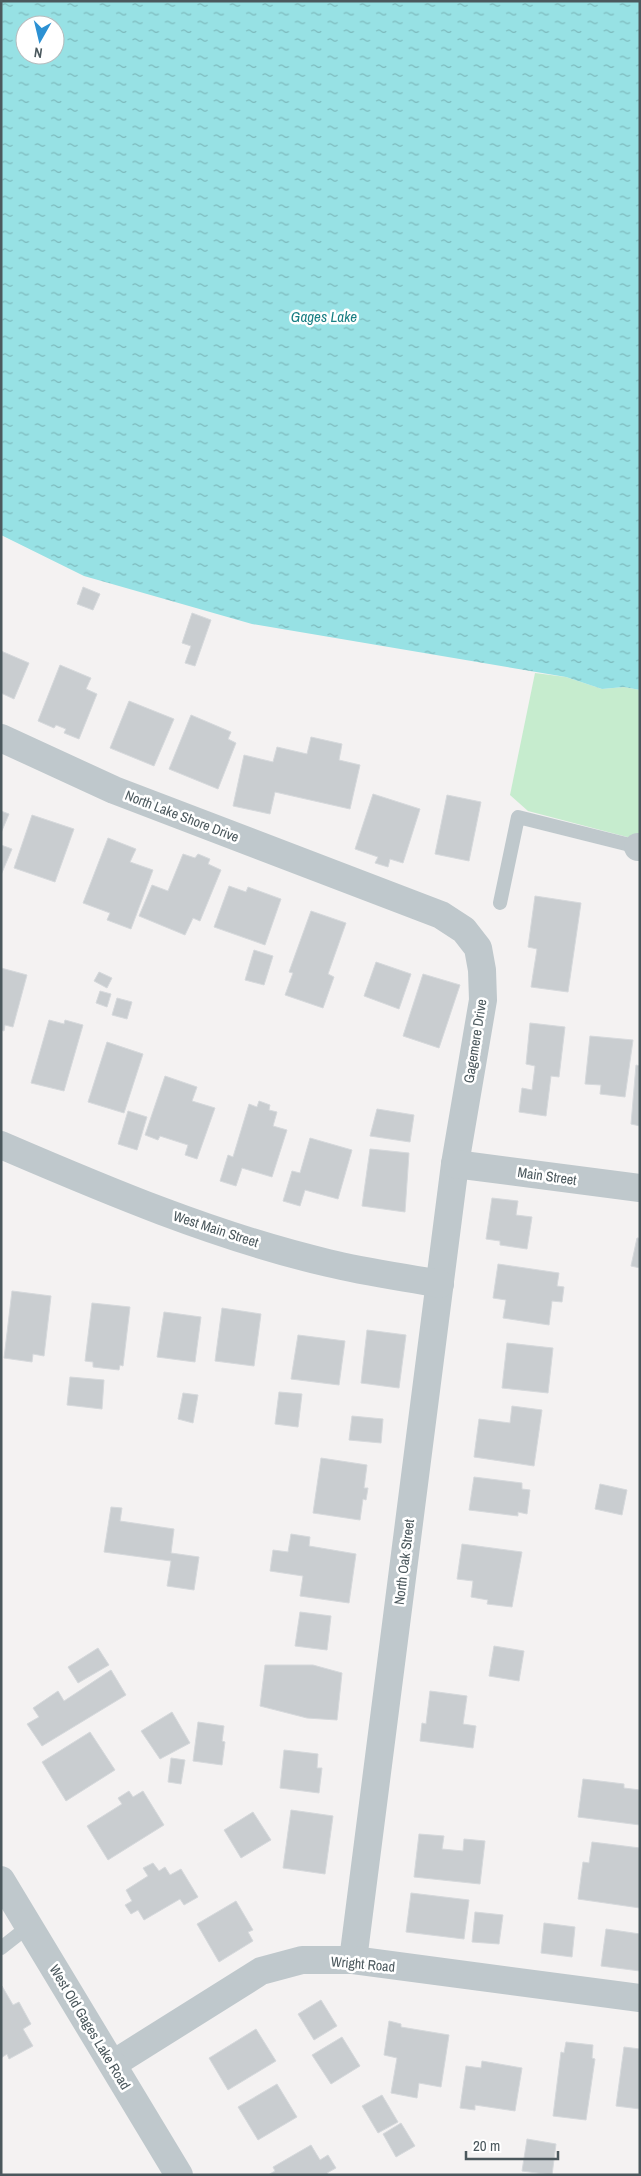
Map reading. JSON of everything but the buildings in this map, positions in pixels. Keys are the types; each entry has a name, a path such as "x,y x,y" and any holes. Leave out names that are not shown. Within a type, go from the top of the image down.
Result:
{"street":[{"name":"North Lake Shore Drive","path":"1,738 114,790 319,869"},
{"name":"Gagemere Drive","path":"319,869 441,915 464,930 478,948 482,970 483,1000 454,1164"},
{"name":"West Main Street","path":"1,1144 123,1198 218,1232 328,1264 440,1284"},
{"name":"Main Street","path":"454,1164 640,1188"},
{"name":"North Oak Street","path":"353,1960 454,1164"},
{"name":"West Old Gages Lake Road","path":"1,1880 179,2175"},
{"name":"Wright Road","path":"113,2064 261,1971 302,1960 353,1960 640,1998"}],"lane":[{"path":"500,903 518,817 639,847"},
{"path":"1,1948 29,1926"}],"green space":[{"path":"535,673 566,677 602,689 624,687 640,690 640,833 631,838 528,811 510,795"}],"water":[{"name":"Gages Lake","path":"1,1 640,1 640,690 624,687 602,689 566,677 252,624 84,576 1,535"}]}
